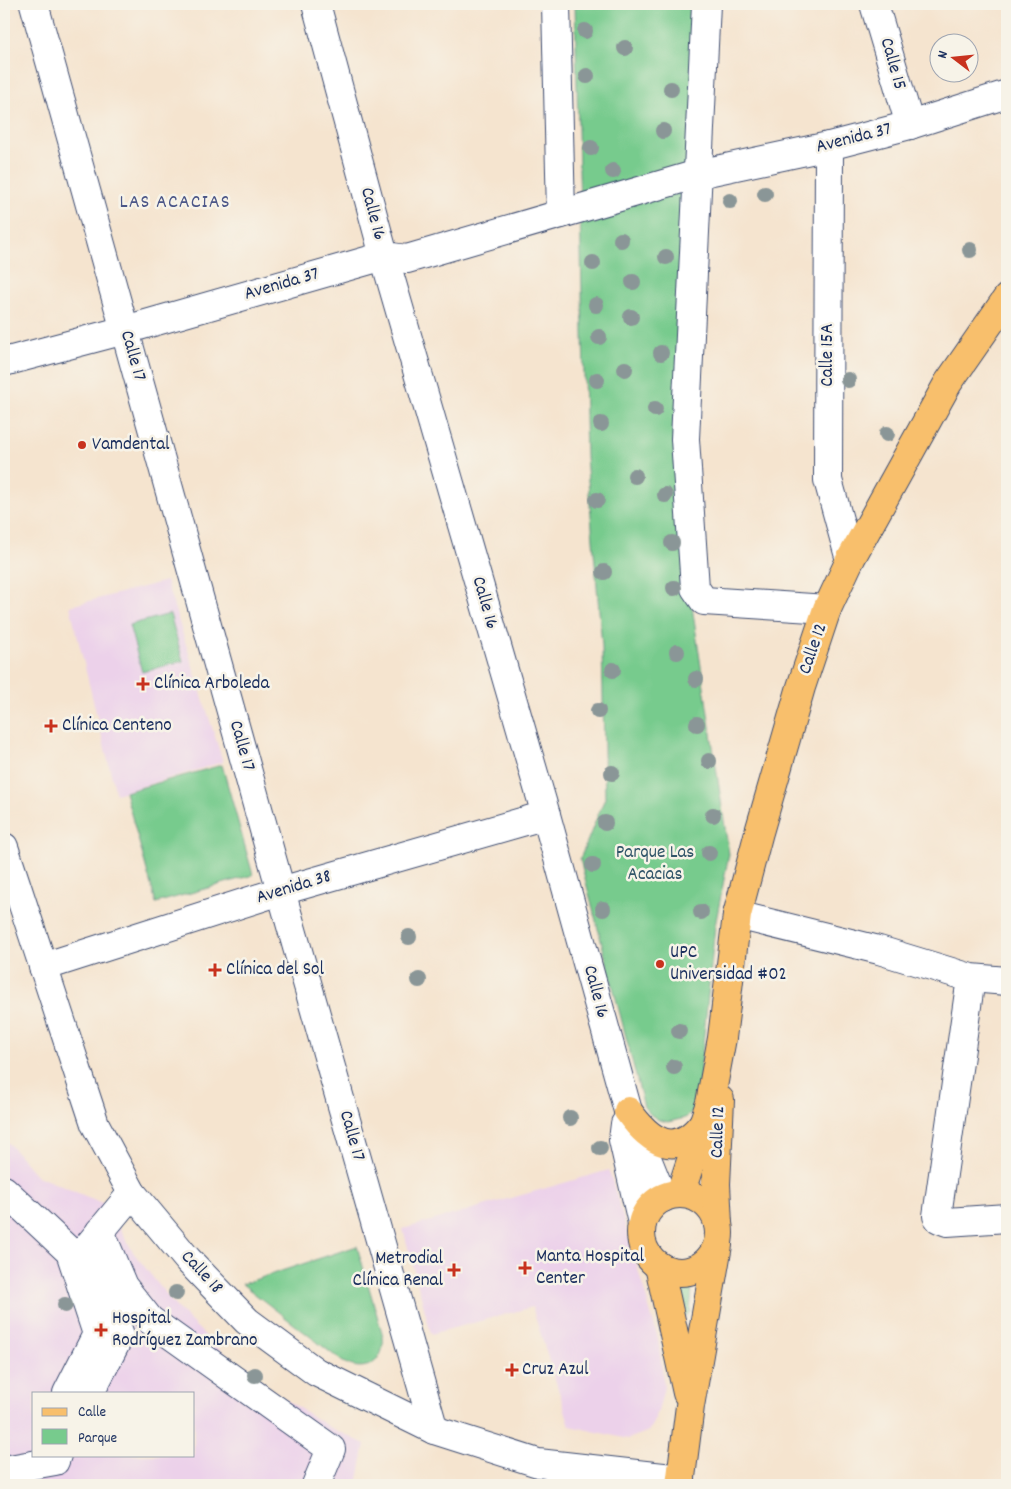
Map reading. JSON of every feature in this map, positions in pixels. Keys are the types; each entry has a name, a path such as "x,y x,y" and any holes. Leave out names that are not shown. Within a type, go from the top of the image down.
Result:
{"main road":[{"name":"Calle 12","path":"671,1196 704,1122 710,1103 722,1038 737,915 796,705 827,609 850,560 948,384 1007,298"},
{"name":"Calle 12","path":"680,1482 690,1406 718,1235 716,1184 722,1038"},
{"path":"628,1111 646,1134 666,1143 676,1143 687,1139 695,1134 704,1122"},
{"path":"691,1195 705,1203 716,1215 718,1235 713,1255 705,1264 694,1270 682,1273 670,1272 650,1258 644,1247 641,1235 642,1223 654,1204 671,1196 691,1195"},
{"name":"Calle 12","path":"659,1266 690,1406"}],"street":[{"name":"Calle 17","path":"34,4 281,891 434,1430"},
{"name":"Calle 16","path":"316,4 384,256 546,815 628,1111 671,1196"},
{"path":"556,4 560,214"},
{"path":"706,4 685,439 695,588 704,601 827,609"},
{"name":"Calle 15","path":"874,4 910,125"},
{"name":"Avenida 37","path":"4,362 125,330 384,256 407,259 698,174 829,146 910,125 1007,94"},
{"name":"Calle 15A","path":"829,146 828,480 850,560"},
{"name":"Avenida 38","path":"43,967 281,891 546,815"},
{"name":"Calle 18","path":"4,853 95,1124 132,1193 188,1260 247,1321 316,1372 434,1430 538,1463 680,1482"},
{"path":"737,915 879,950 971,978 1007,980"},
{"path":"971,978 937,1216 939,1219 947,1222 1007,1218"},
{"path":"628,1111 623,1140 642,1223"},
{"path":"4,1190 86,1243 150,1320 331,1449 316,1485"},
{"path":"86,1243 132,1193"},
{"path":"68,1392 98,1334 86,1243"},
{"path":"86,1243 120,1335 91,1392"},
{"path":"4,1452 32,1446"},
{"path":"4,1470 54,1460 56,1456"}],"shaded area":[{"name":"Clínica Arboleda","path":"166,581 223,762 116,794 70,606"},
{"name":"Hospital Rodríguez Zambrano","path":"4,1138 37,1176 107,1205 133,1252 176,1307 222,1352 269,1389 329,1427 365,1444 357,1485 4,1485"},
{"name":"Manta Hospital Center","path":"609,1170 658,1338 664,1387 658,1412 649,1431 628,1439 570,1426 532,1307 431,1334 403,1229"}],"green space":[{"name":"Parque Las Acacias","path":"575,4 695,4 692,606 729,854 715,926 699,1084 693,1112 685,1118 668,1122 659,1120 651,1115 644,1107 580,859 605,798 602,646 586,457"},
{"path":"170,614 183,661 142,672 129,625"},
{"path":"222,765 253,875 156,903 125,792"},
{"path":"357,1246 383,1336 383,1345 378,1359 367,1366 351,1366 343,1362 242,1284"},
{"path":"693,1277 690,1312 686,1316 682,1315 672,1278"}],"place":[{"name":"Vamdental","path":"82,445"},
{"name":"Clínica Arboleda","path":"143,684"},
{"name":"Clínica Centeno","path":"51,726"},
{"name":"UPC Universidad #02","path":"660,964"},
{"name":"Clínica del Sol","path":"215,970"},
{"name":"Manta Hospital Center","path":"525,1268"},
{"name":"Metrodial Clínica Renal","path":"454,1270"},
{"name":"Hospital Rodríguez Zambrano","path":"101,1330"},
{"name":"Cruz Azul","path":"512,1370"}],"district":[{"name":"LAS ACACIAS","path":"175,203"}]}
